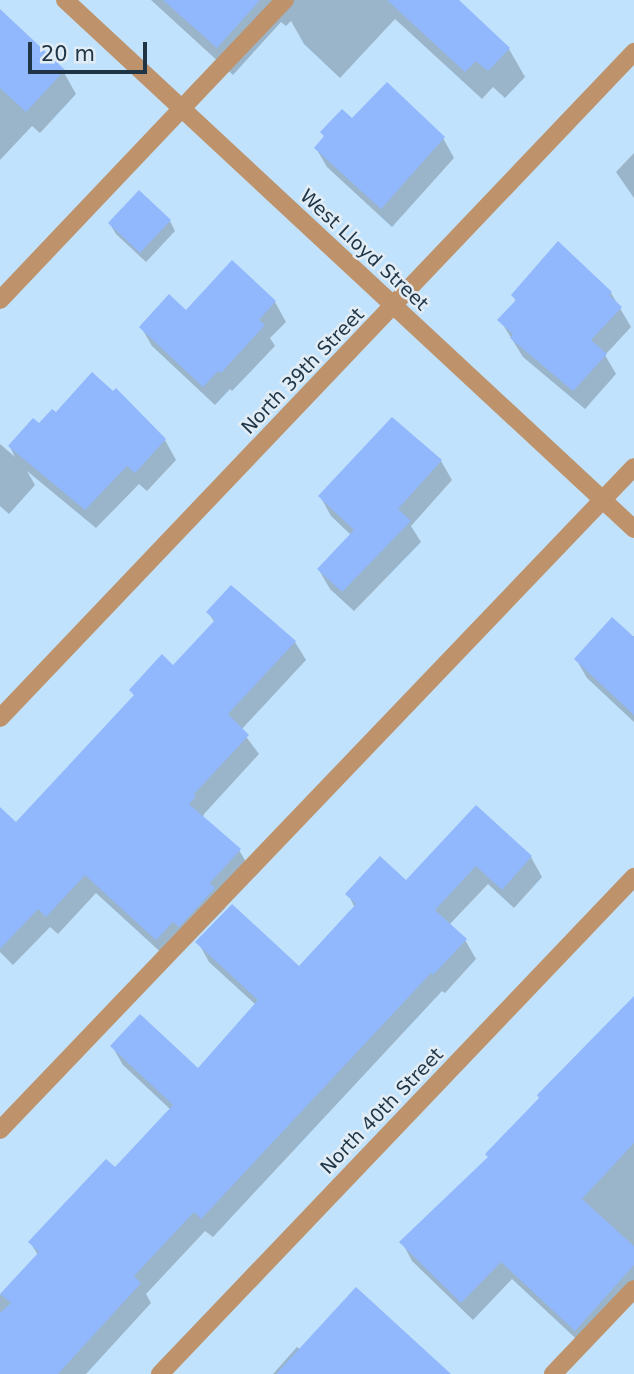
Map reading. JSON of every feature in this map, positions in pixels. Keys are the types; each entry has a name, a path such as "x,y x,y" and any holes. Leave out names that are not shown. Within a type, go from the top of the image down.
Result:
{"street":[{"name":"West Lloyd Street","path":"65,0 634,530"},
{"path":"0,300 285,0"},
{"name":"North 39th Street","path":"0,718 634,52"},
{"path":"0,1130 634,467"},
{"name":"North 40th Street","path":"160,1374 634,877"},
{"path":"553,1374 634,1289"}],"building":[{"path":"163,0 260,0 217,48"},
{"path":"387,0 459,0 510,48 488,71 476,61 465,72"},
{"path":"0,9 65,70 26,112 0,88"},
{"path":"387,82 445,137 381,209 314,148 324,136 320,132 342,109 352,118"},
{"path":"139,190 171,220 140,253 108,223"},
{"path":"558,241 612,292 609,295 622,307 591,340 607,354 573,391 510,338 513,334 497,320 516,300 511,295"},
{"path":"232,260 276,301 259,320 265,325 221,373 218,371 203,387 139,327 169,294 186,310"},
{"path":"92,372 113,391 116,388 166,439 135,473 127,466 85,510 8,446 33,418 39,423 52,409 56,412"},
{"path":"392,417 442,460 398,509 411,521 342,592 317,569 354,530 318,496"},
{"path":"231,585 296,641 228,714 249,735 194,794 196,796 189,804 241,849 210,883 215,888 179,927 173,922 156,940 85,875 46,917 38,909 0,949 0,807 16,822 134,695 129,690 162,654 173,665 215,620 206,612"},
{"path":"612,617 634,637 634,715 574,659"},
{"path":"476,805 532,856 502,890 476,866 435,910 467,939 433,975 431,973 201,1219 194,1212 134,1276 141,1283 58,1374 0,1374 0,1313 11,1303 0,1294 39,1252 28,1242 106,1159 115,1167 173,1105 110,1046 140,1014 198,1068 258,1000 195,942 232,904 299,966 356,904 345,894 380,856 406,880"},
{"path":"634,996 634,1143 582,1199 634,1246 634,1265 575,1331 501,1262 461,1303 399,1242 488,1157 485,1154 539,1098 537,1095"},
{"path":"356,1287 451,1374 276,1374"}]}
